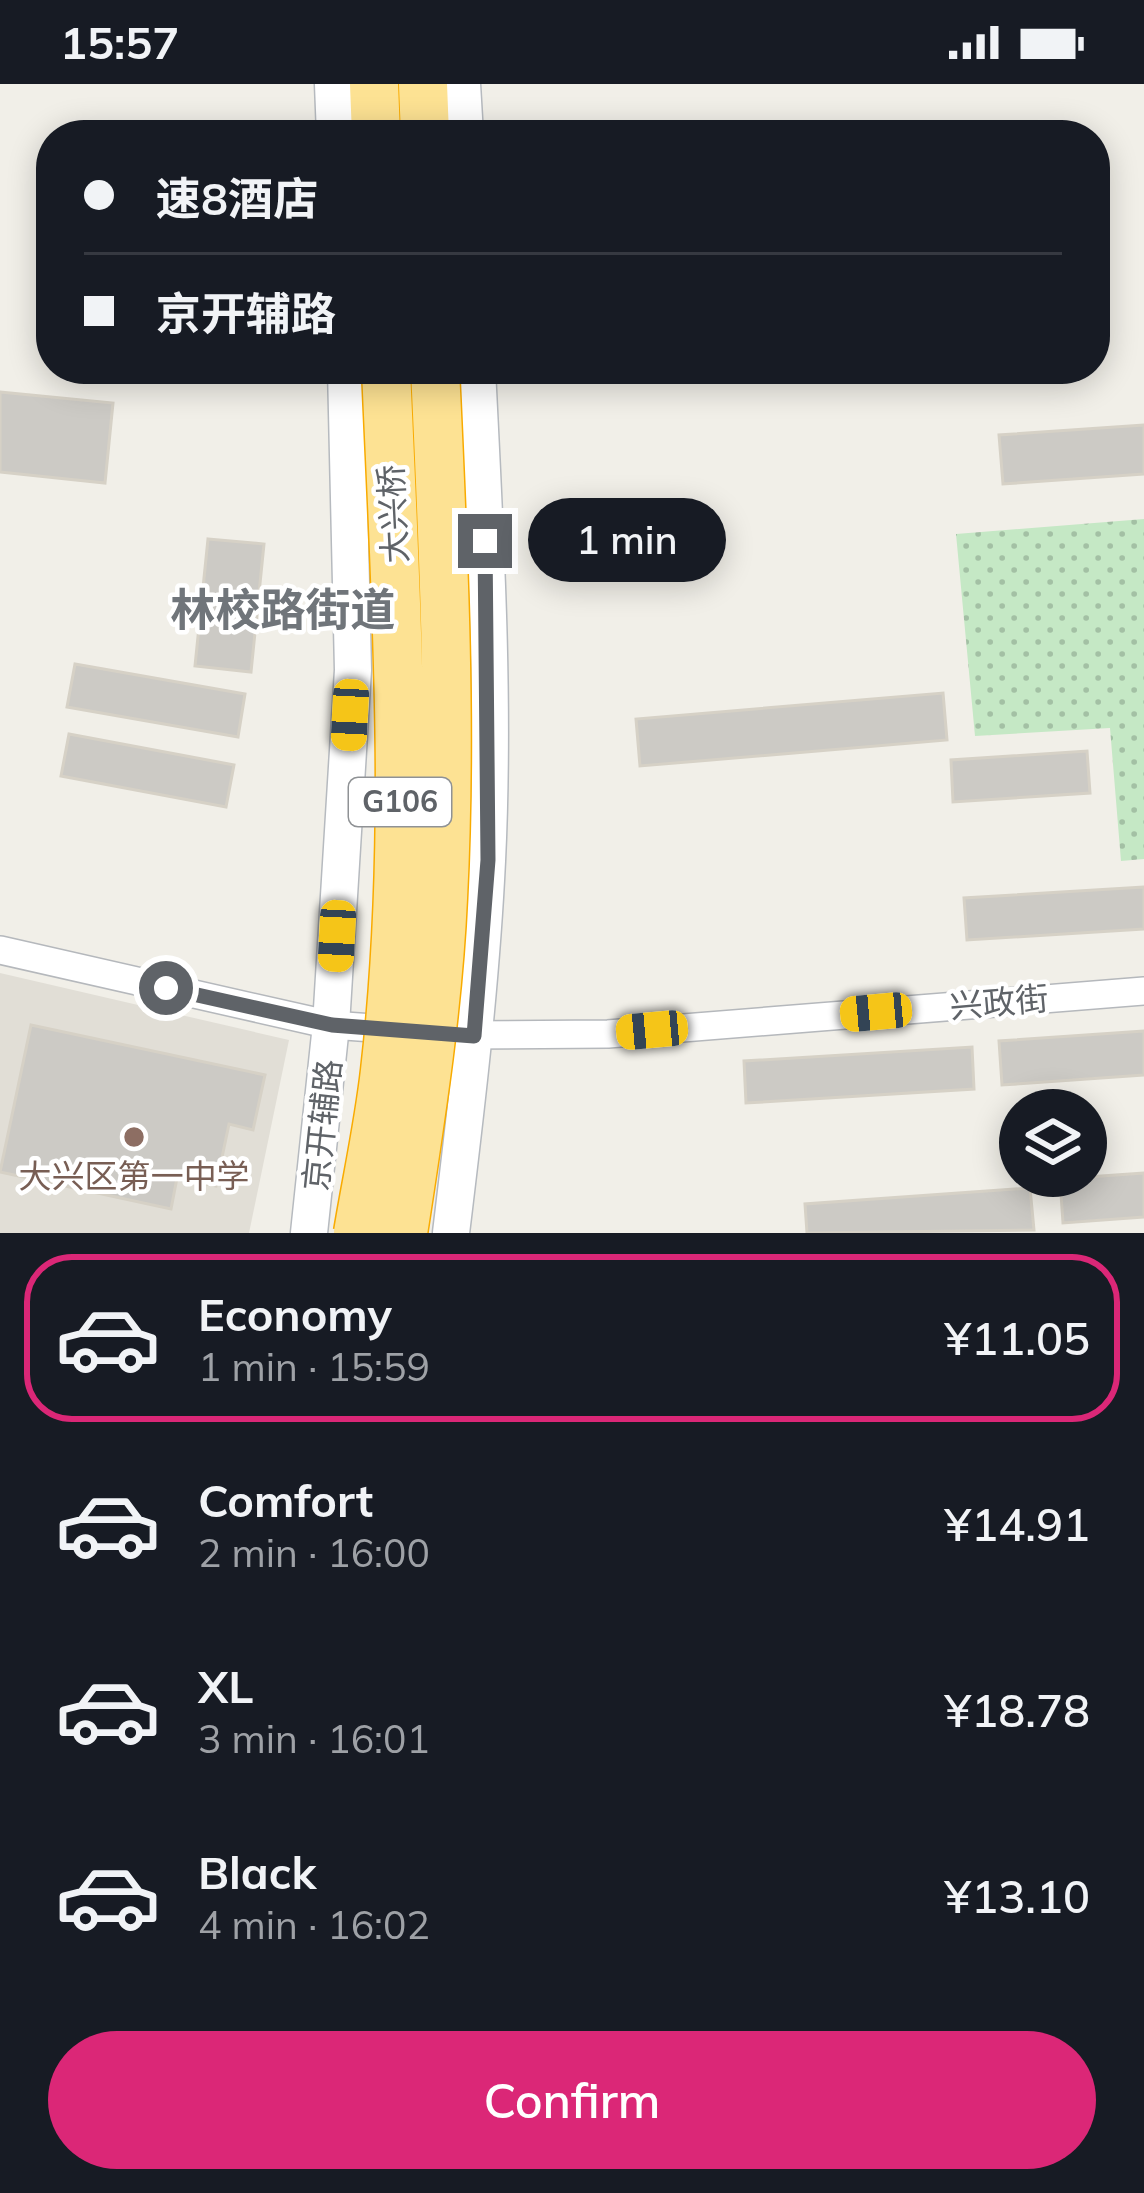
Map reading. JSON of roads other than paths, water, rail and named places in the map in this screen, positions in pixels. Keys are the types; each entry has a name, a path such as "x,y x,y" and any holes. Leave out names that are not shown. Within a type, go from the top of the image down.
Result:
{"highway":[{"path":"374,84 375,120"},
{"path":"423,84 424,120"},
{"name":"大兴桥","path":"358,1233 385,1072 398,896 401,708 387,384"},
{"name":"大兴桥","path":"403,1233 427,1073 443,899 446,706 435,384"}],"main road":[{"path":"333,84 334,120"},
{"path":"462,84 464,120"},
{"name":"京开辅路","path":"309,1233 332,1025 353,670 346,384"},
{"path":"451,1233 488,860 490,658 478,384"}],"street":[{"name":"兴政街","path":"0,950 332,1025 474,1036 608,1034 1144,991"}],"place":[{"name":"大兴区第一中学","path":"134,1137"}],"district":[{"name":"林校路街道","path":"283,610"}]}
